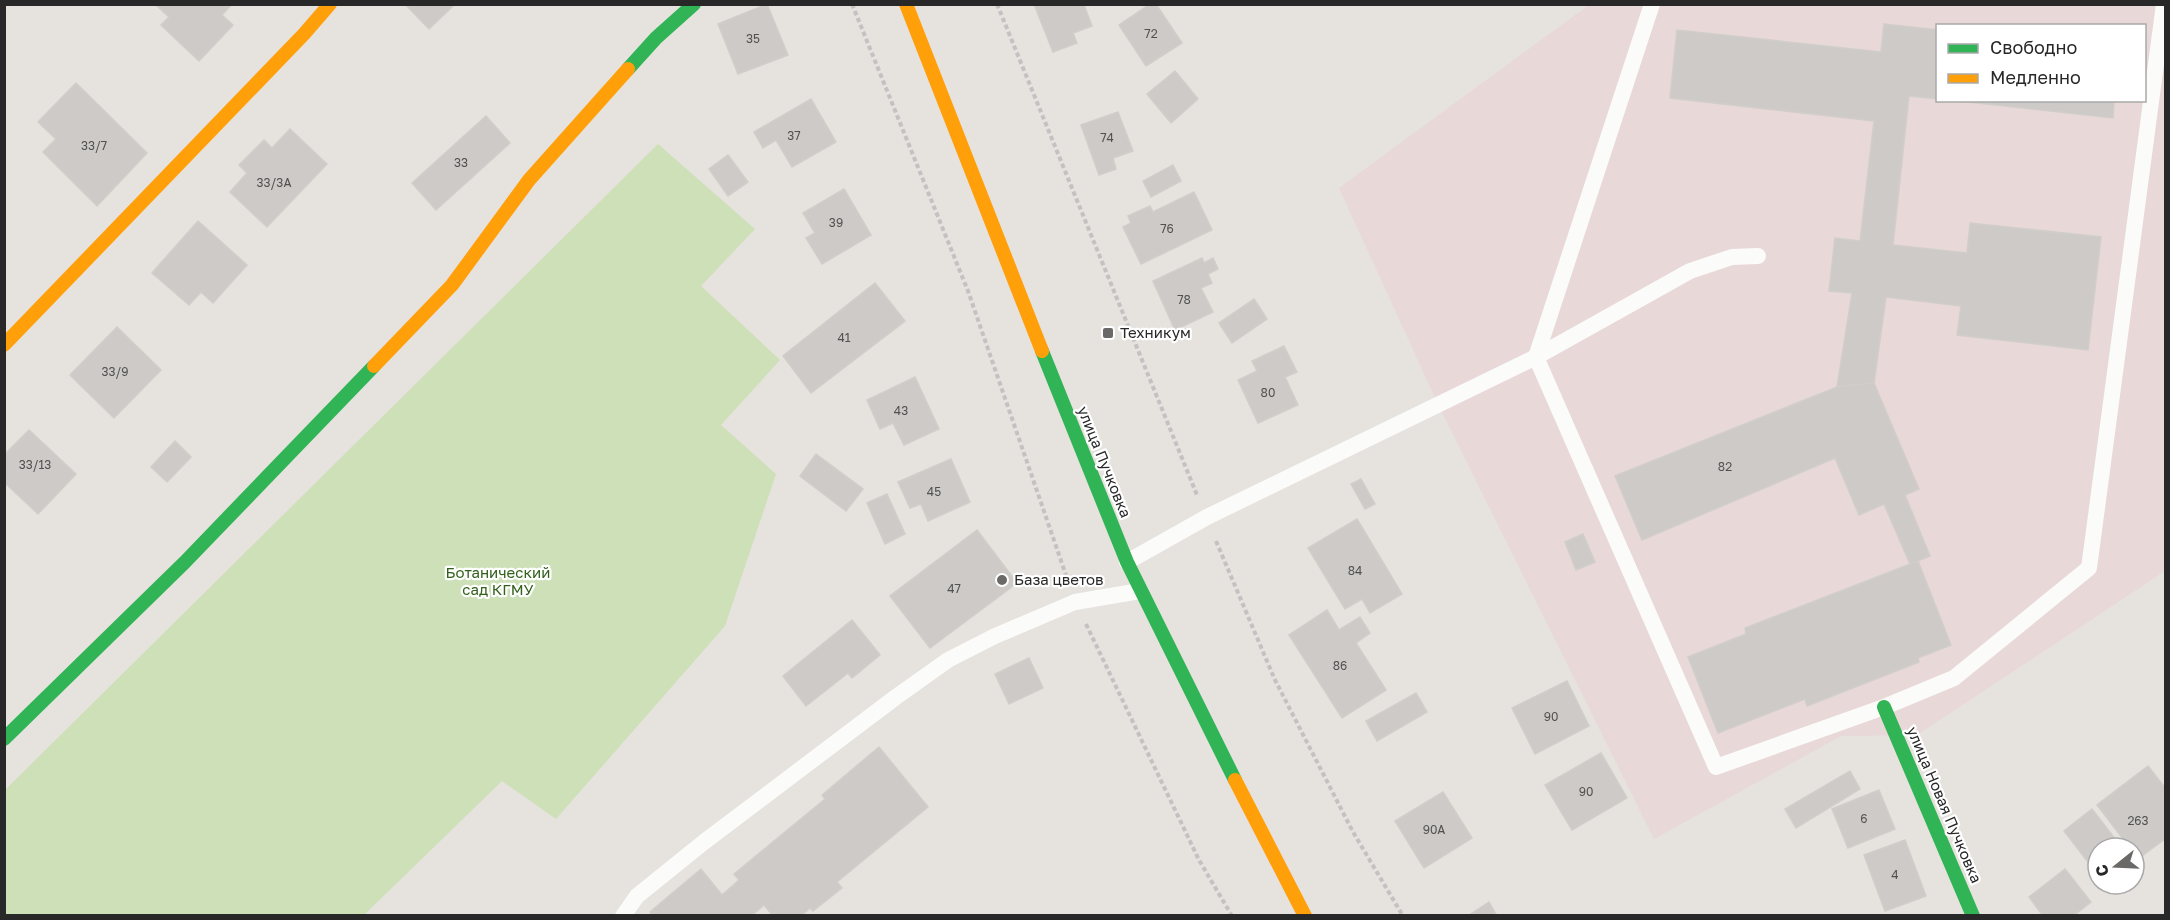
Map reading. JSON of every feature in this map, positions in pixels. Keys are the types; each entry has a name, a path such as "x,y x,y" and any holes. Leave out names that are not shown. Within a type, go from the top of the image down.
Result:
{"street":[{"path":"4,345 296,43 330,4"},
{"path":"4,739 185,562 452,285 529,180 656,38 694,4"},
{"name":"улица Пучковка","path":"906,4 995,235 1127,562 1305,915"},
{"name":"улица Новая Пучковка","path":"1884,707 1973,915"}],"lane":[{"path":"1653,4 1536,357 1716,767 1884,707 1954,678 2089,568 2164,4"},
{"path":"1127,562 1206,517 1536,357 1690,271 1732,257 1758,256"},
{"path":"623,915 637,896 704,842 948,660 994,636 1075,602 1140,591"}],"path":[{"path":"852,4 968,291 1075,602 1199,860 1232,915"},
{"path":"998,4 1206,517 1275,680 1353,832 1403,915"}],"shaded area":[{"path":"1589,5 2165,5 2165,571 1917,735 1841,736 1654,839 1438,404 1339,188"}],"green space":[{"name":"Ботанический сад КГМУ","path":"658,144 755,229 701,286 780,360 721,425 776,474 725,626 556,819 502,781 364,915 5,915 5,790"}],"building":[{"path":"155,4 232,4 222,15 233,25 199,61 161,25 169,17"},
{"path":"405,4 455,4 429,29"},
{"path":"767,4 788,55 738,74 718,24"},
{"path":"1034,4 1085,4 1092,26 1073,33 1077,43 1053,52"},
{"path":"1150,4 1156,4 1182,43 1146,66 1119,25"},
{"path":"1884,24 1936,30 1936,99 1909,96 1893,245 1967,253 1970,223 2101,237 2088,350 1957,335 1961,306 1886,297 1874,383 1837,387 1852,293 1829,291 1835,238 1860,241 1874,121 1670,98 1677,30 1881,52"},
{"path":"1175,71 1198,99 1171,123 1147,94"},
{"path":"76,83 147,153 97,206 43,152 56,139 38,122"},
{"path":"811,99 836,142 792,167 776,140 763,148 754,132"},
{"path":"1968,102 2114,102 2113,118"},
{"path":"1118,112 1133,151 1113,158 1116,169 1099,175 1081,125"},
{"path":"486,116 510,143 436,210 412,183"},
{"path":"290,129 327,164 267,227 230,192 247,173 239,165 264,140 272,148"},
{"path":"728,155 748,182 728,196 709,169"},
{"path":"1173,165 1181,181 1151,197 1143,181"},
{"path":"844,189 871,235 822,264 806,238 815,233 803,213"},
{"path":"1194,192 1212,230 1141,264 1123,227 1131,223 1128,216 1150,206 1153,212"},
{"path":"198,221 247,265 213,303 201,292 189,305 152,273"},
{"path":"1202,258 1204,263 1213,258 1218,269 1208,274 1212,283 1201,288 1213,312 1175,330 1153,281"},
{"path":"875,283 905,321 811,393 783,356"},
{"path":"1254,299 1267,319 1232,343 1219,323"},
{"path":"117,327 161,370 114,418 70,375"},
{"path":"1284,346 1297,372 1285,377 1298,405 1258,423 1238,380 1257,371 1252,361"},
{"path":"915,377 939,429 904,445 893,423 880,429 867,400"},
{"path":"1874,383 1919,489 1905,495 1930,556 1910,564 1884,504 1859,515 1835,458 1642,540 1615,476 1837,387"},
{"path":"29,430 76,474 38,514 4,482 4,455"},
{"path":"175,441 191,457 167,482 151,467"},
{"path":"816,454 863,489 846,511 800,476"},
{"path":"951,459 970,502 928,521 921,504 910,508 898,482"},
{"path":"1361,479 1375,504 1365,509 1351,484"},
{"path":"887,494 905,534 885,544 867,503"},
{"path":"1357,519 1402,594 1370,613 1362,599 1345,609 1308,548"},
{"path":"977,530 1017,583 930,648 890,596"},
{"path":"1583,534 1595,562 1576,570 1565,542"},
{"path":"1918,561 1951,645 1918,658 1919,662 1807,706 1805,699 1718,733 1688,657 1746,634 1745,628"},
{"path":"1327,610 1339,630 1360,617 1370,633 1356,643 1386,690 1342,718 1289,635"},
{"path":"852,620 880,655 852,678 848,673 806,706 783,676"},
{"path":"1029,658 1043,688 1009,704 995,674"},
{"path":"1567,681 1589,726 1535,754 1512,708"},
{"path":"1416,693 1427,712 1377,741 1366,721"},
{"path":"879,747 928,807 837,882 842,888 813,911 810,908 801,916 773,916 764,905 751,916 652,916 650,912 701,869 722,895 739,880 734,874 825,799 822,795"},
{"path":"1601,753 1627,798 1572,830 1545,785"},
{"path":"2148,766 2166,789 2166,838 2146,853 2146,836 2121,836 2097,805"},
{"path":"1850,771 1860,789 1796,828 1785,809"},
{"path":"1879,790 1895,829 1848,848 1832,809"},
{"path":"1443,792 1472,838 1424,868 1395,821"},
{"path":"2092,809 2113,836 2086,836 2086,859 2064,831"},
{"path":"1905,840 1926,896 1885,911 1864,855"},
{"path":"2065,869 2091,902 2073,916 2043,916 2029,897"},
{"path":"1489,902 1497,916 1468,916"}],"traffic: fast":[{"path":"628,69 656,38 694,4"},
{"path":"1042,351 1127,562 1235,780"},
{"path":"4,739 185,562 374,366"},
{"path":"1884,707 1973,916"}],"traffic: slow":[{"path":"4,345 304,34 330,4"},
{"path":"906,4 1042,351"},
{"path":"374,366 452,285 529,180 628,69"},
{"path":"1235,780 1305,916"}],"place":[{"name":"Техникум","path":"1108,333"},
{"name":"База цветов","path":"1002,580"}]}
